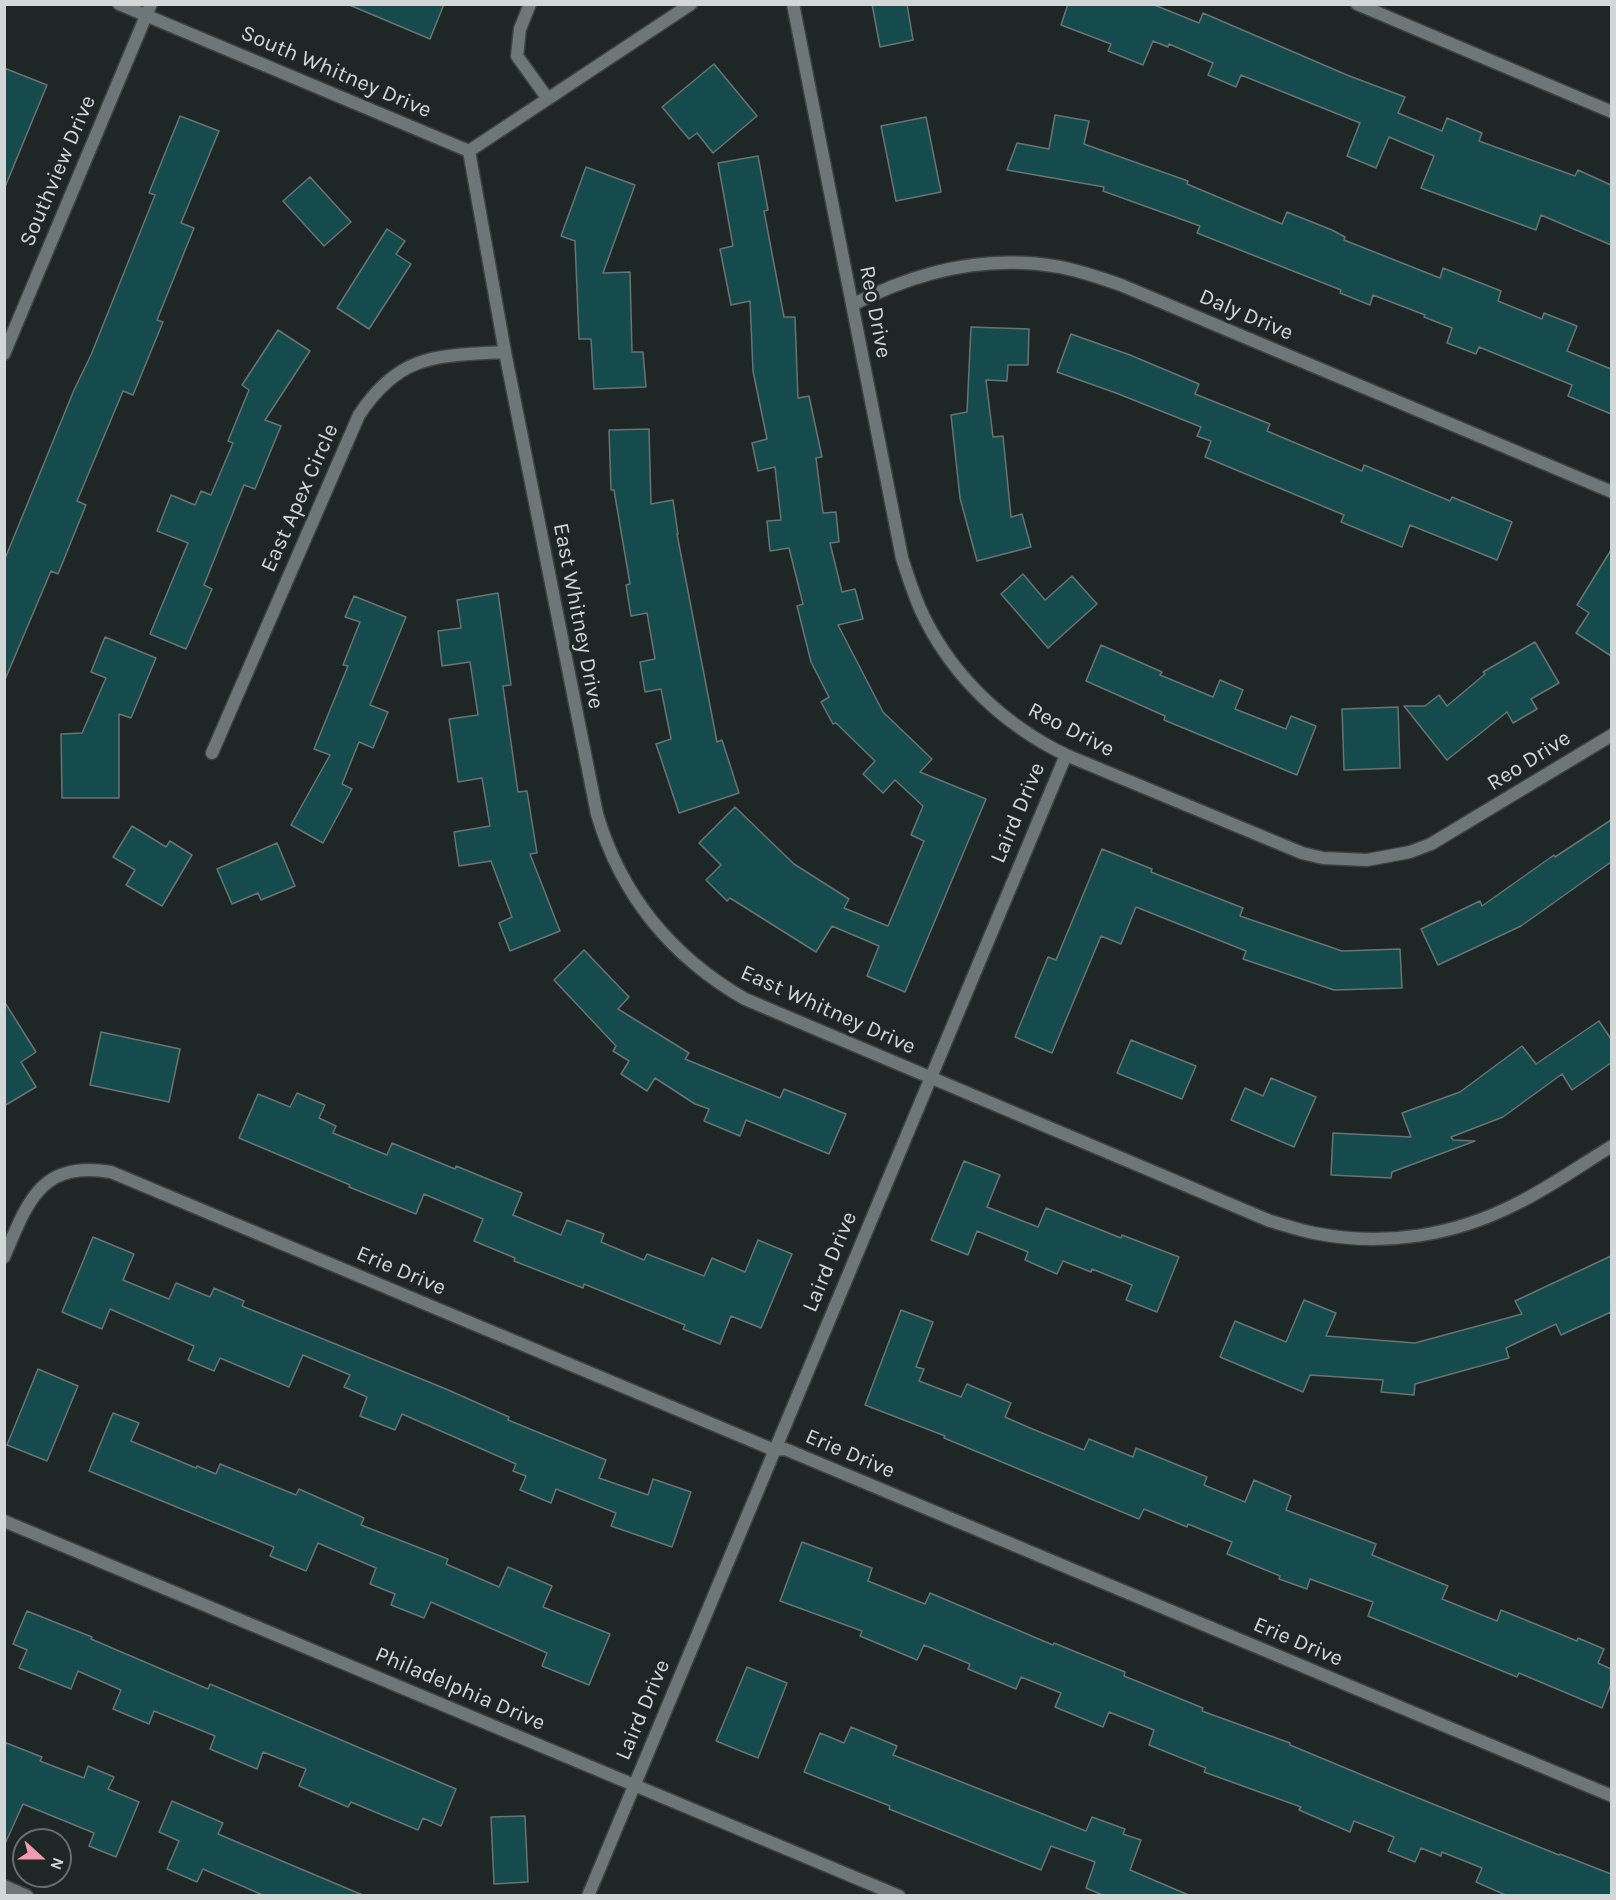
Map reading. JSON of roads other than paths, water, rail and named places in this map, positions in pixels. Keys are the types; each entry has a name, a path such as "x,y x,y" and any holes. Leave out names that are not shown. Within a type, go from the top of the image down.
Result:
{"street":[{"name":"South Whitney Drive","path":"119,4 149,10 469,151"},
{"path":"530,4 520,29 517,56 548,99"},
{"path":"469,151 691,4"},
{"name":"Reo Drive","path":"793,4 902,558 916,601 926,621 949,659 978,693 1011,722 1048,747 1302,853 1346,860 1367,860 1410,852 1431,844 1611,735"},
{"path":"1357,4 1380,9 1611,112"},
{"name":"Southview Drive","path":"4,354 149,10"},
{"name":"East Whitney Drive","path":"469,151 505,351 597,814 603,836 632,896 659,931 690,962 726,989 745,999 1270,1221 1312,1233 1378,1240 1423,1236 1466,1226 1519,1203 1611,1146"},
{"name":"Daly Drive","path":"852,305 883,288 926,273 969,264 1014,262 1079,271 1121,285 1611,492"},
{"name":"East Apex Circle","path":"212,753 359,415 371,397 403,370 423,361 443,355 505,351"},
{"name":"Laird Drive","path":"588,1896 1066,755"},
{"name":"Erie Drive","path":"4,1257 23,1212 33,1196 49,1181 69,1172 90,1168 111,1172 774,1450 785,1449 1611,1796"},
{"name":"Philadelphia Drive","path":"4,1521 899,1896"},
{"path":"4,1886 27,1896"}]}
